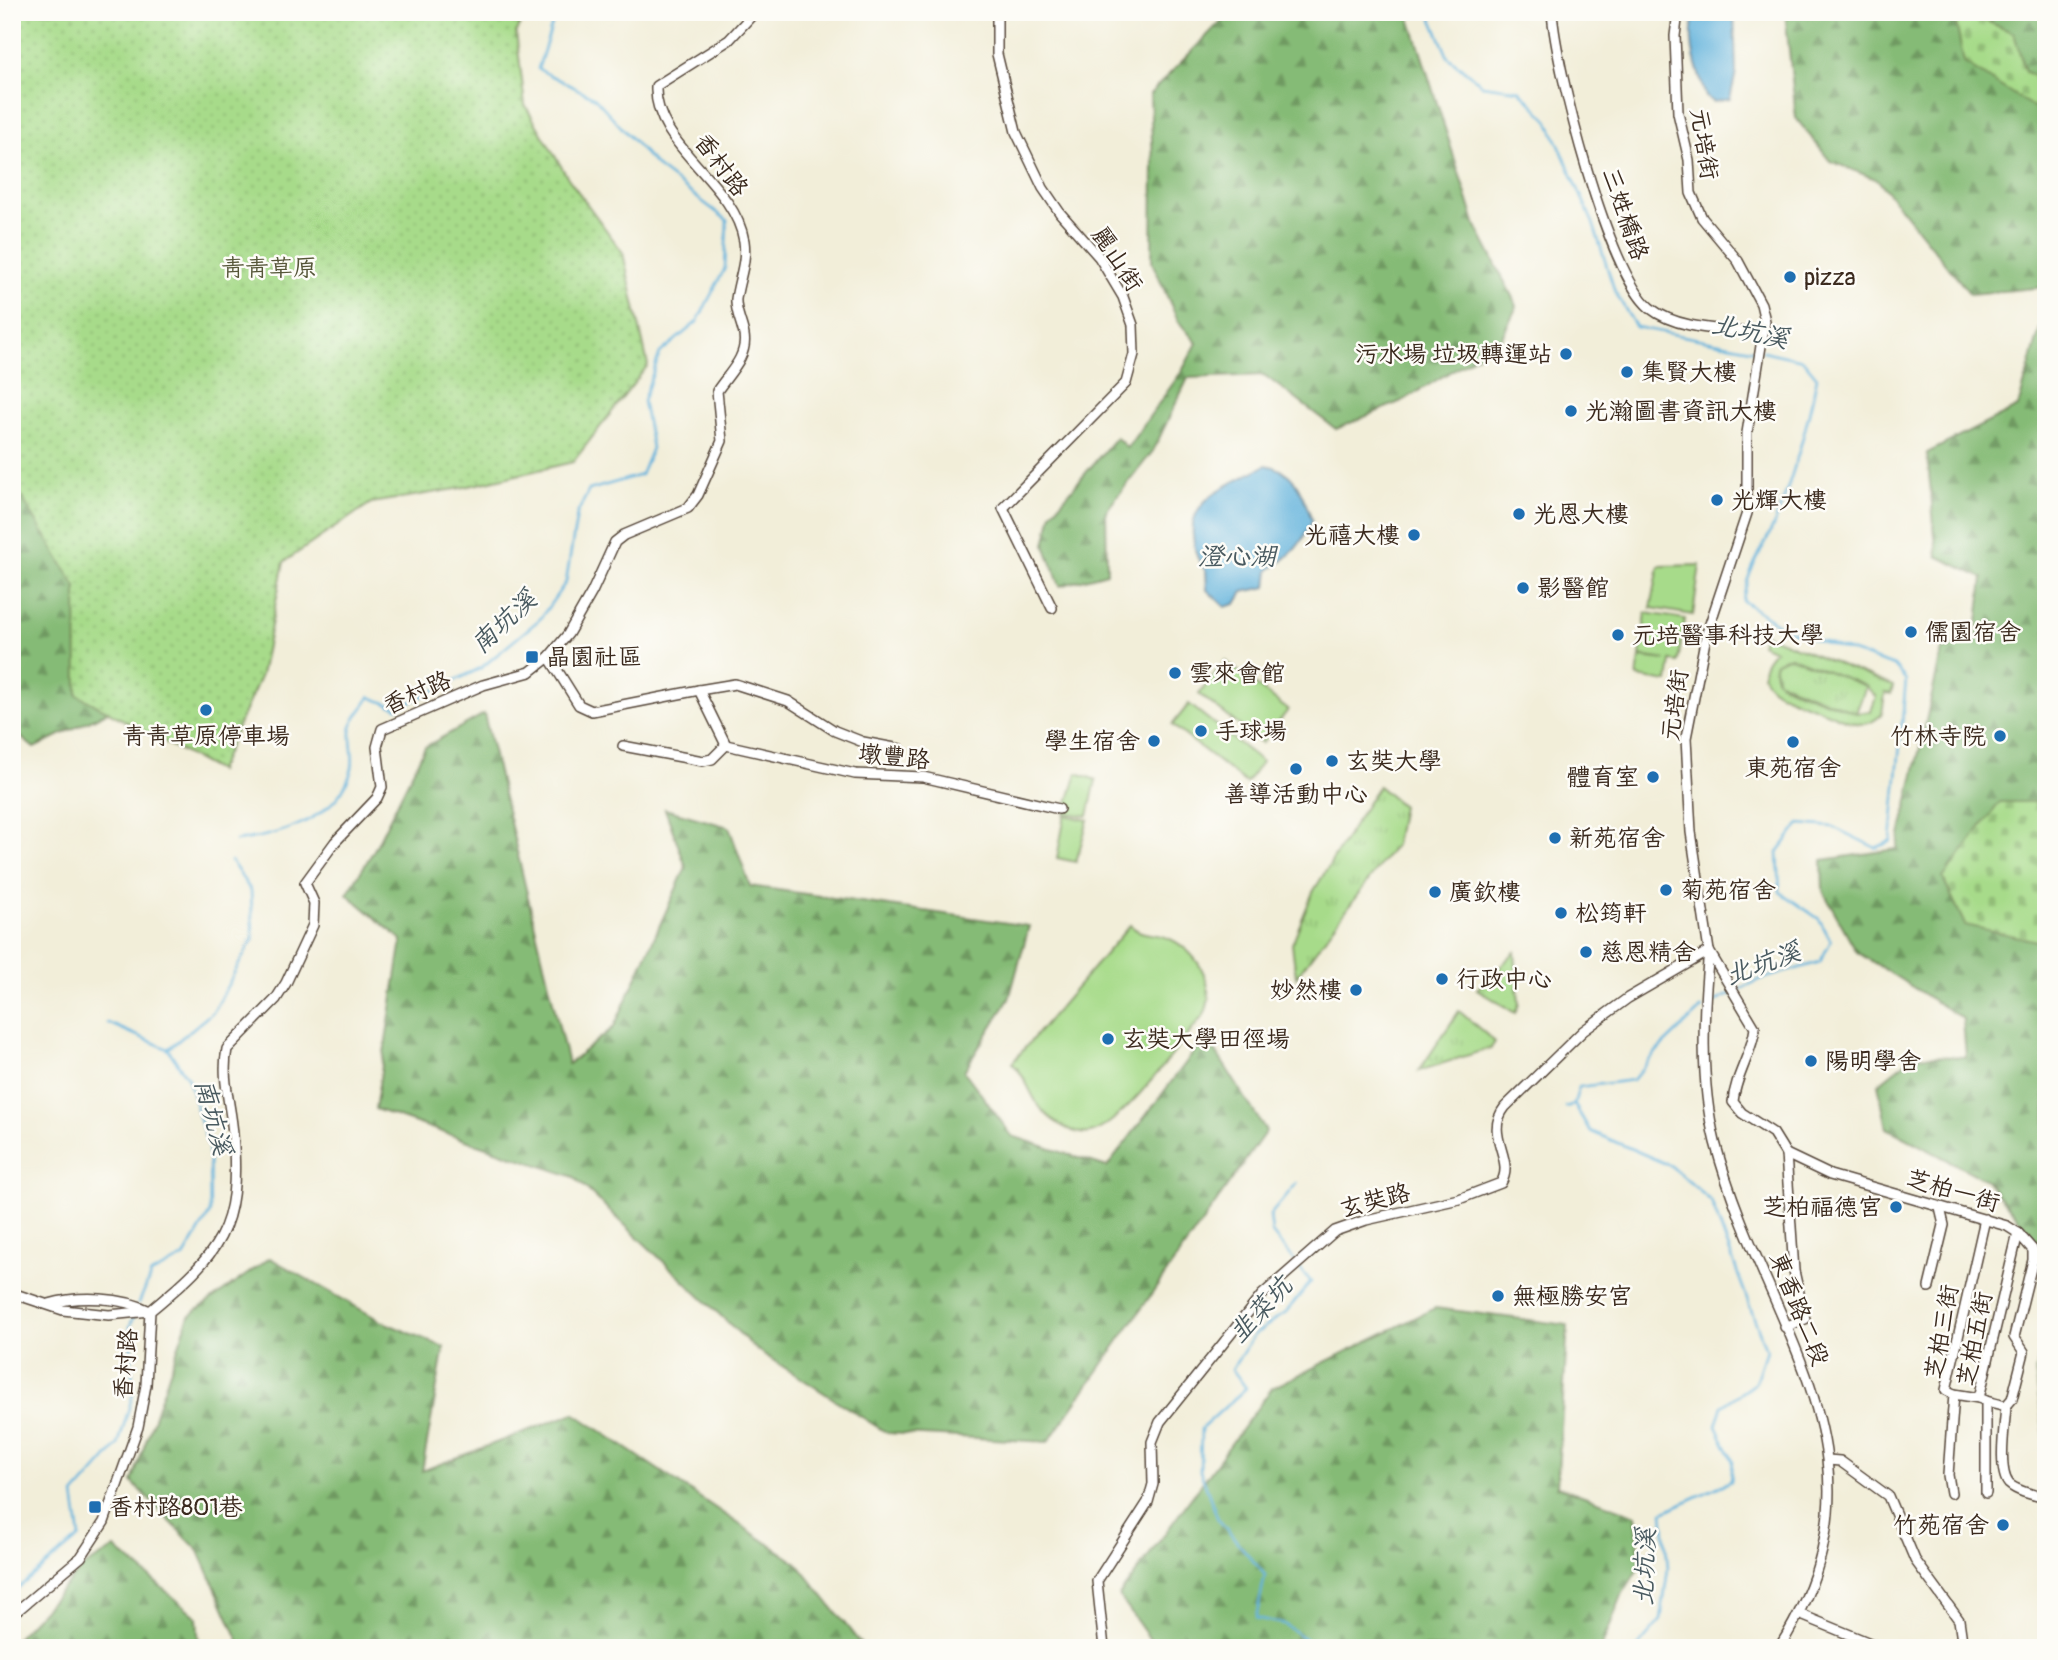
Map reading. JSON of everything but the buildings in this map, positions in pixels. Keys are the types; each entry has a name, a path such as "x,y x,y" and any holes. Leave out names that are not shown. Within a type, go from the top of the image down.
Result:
{"street":[{"name":"香村路","path":"12,1615 81,1557 104,1522 138,1427 146,1385 141,1312 201,1269 223,1237 233,1203 233,1133 225,1080 227,1049 276,999 286,983 313,925 314,903 305,883 335,842 377,798 382,787 377,747 382,729 483,685 530,672 549,657 568,634 592,592 615,542 624,535 688,508 720,451 723,435 717,391 739,362 744,346 736,302 745,264 743,238 731,205 719,187 697,167 657,110 656,86 729,40 755,12"},
{"name":"麗山街","path":"997,12 997,54 1016,132 1049,196 1103,264 1123,297 1133,325 1134,354 1126,383 1003,508 1052,608"},
{"name":"三姓橋路","path":"1552,12 1555,45 1567,103 1616,255 1631,288 1650,308 1671,319 1762,339"},
{"name":"元培街","path":"1678,12 1675,36 1678,113 1689,160 1691,193 1702,218 1738,261 1761,304 1765,321 1747,433 1747,513 1709,625 1686,738 1691,832 1709,951 1755,1028 1753,1041 1734,1089 1733,1102 1742,1113 1773,1133 1786,1154"},
{"name":"墩豐路","path":"549,657 579,705 592,711 736,684 788,701 835,731 863,742 900,749"},
{"path":"624,746 704,761 712,759 726,745 699,690"},
{"name":"墩豐路","path":"726,745 855,774 923,777 1059,809"},
{"name":"東香路二段","path":"1709,951 1705,1063 1707,1102 1715,1143 1784,1327 1821,1414 1828,1460 1831,1488 1826,1531 1819,1565 1799,1614"},
{"name":"玄奘路","path":"1104,1648 1097,1581 1148,1502 1153,1485 1152,1442 1160,1422 1254,1305 1292,1267 1335,1231 1366,1220 1459,1199 1501,1183 1506,1170 1496,1131 1497,1116 1505,1107 1583,1031 1628,998 1709,951"},
{"path":"1784,1327 1805,1319 1794,1271 1786,1154"},
{"name":"芝柏一街","path":"1786,1154 1830,1175 1985,1220 2018,1233 2033,1250 2033,1260 2014,1337 2024,1352 2012,1399 2006,1406 2002,1470 2007,1482 2016,1489 2046,1498"},
{"path":"1929,1287 1944,1225 1940,1208"},
{"name":"芝柏三街","path":"1951,1493 1948,1475 1954,1394 1946,1390 1985,1220"},
{"name":"芝柏五街","path":"1986,1493 1982,1399 2018,1233"},
{"path":"12,1293 63,1310 141,1312"},
{"path":"50,1304 64,1299 131,1302 141,1312"},
{"path":"1954,1394 2006,1406"},
{"path":"1828,1460 1840,1461 1888,1496 1916,1560 1959,1620 1966,1647"},
{"path":"1779,1648 1799,1614 1882,1648"}],"green space":[{"name":"青青草原","path":"12,12 526,12 516,32 525,105 568,178 623,253 648,365 573,462 456,489 371,503 284,562 261,675 218,771 77,695 76,587 12,481"},
{"path":"1230,12 1408,12 1476,226 1517,306 1500,341 1404,400 1336,429 1264,375 1188,378 1153,451 1106,511 1107,573 1060,586 1045,545 1052,513 1116,437 1127,448 1182,371 1197,343 1178,321 1152,262 1153,164 1150,94"},
{"path":"1785,12 2046,12 2046,287 1970,294 1878,180 1830,161 1796,118"},
{"path":"1954,12 1965,12 2014,33 2025,72 2046,80 2046,137 2041,134 2038,110 1964,63"},
{"path":"2046,307 2046,1251 1986,1180 1887,1128 1878,1084 1913,1056 1966,1057 1963,1019 1857,952 1823,891 1822,860 1897,849 1942,650 1976,641 1983,578 1937,556 1927,453 2018,407"},
{"path":"12,337 135,698 34,748 12,730"},
{"path":"1700,565 1693,615 1651,608 1659,566"},
{"path":"1646,613 1685,619 1678,662 1671,661 1668,682 1637,677 1640,657 1666,660 1640,656"},
{"path":"1764,634 1893,686 1891,694 1885,693 1882,714 1869,723 1857,723 1782,694 1766,681 1763,672 1766,662 1775,650 1761,644","holes":["1789,656 1866,686 1876,697 1871,711 1856,713 1783,685 1774,669 1776,662"]},
{"path":"1789,656 1866,686 1856,713 1778,681 1774,668 1776,662"},
{"path":"1225,661 1288,710 1262,743 1199,694"},
{"path":"1189,704 1262,762 1246,783 1172,725"},
{"path":"484,714 568,1064 614,1027 686,867 665,809 729,827 750,886 1029,926 1009,999 964,1071 1012,1136 1107,1167 1206,1036 1266,1131 1048,1442 887,1433 757,1350 574,1177 375,1109 402,940 347,894 374,850 425,747"},
{"path":"1077,773 1096,780 1088,816 1065,813"},
{"path":"1378,786 1402,806 1395,845 1296,977 1292,944 1313,892"},
{"path":"2000,802 2046,802 2046,943 1965,925 1943,878"},
{"path":"1065,815 1088,820 1076,862 1057,858"},
{"name":"玄奘大學田徑場","path":"1130,925 1142,932 1165,937 1186,949 1201,968 1206,980 1208,1003 1204,1015 1166,1063 1119,1115 1104,1127 1090,1133 1079,1133 1061,1125 1041,1109 1012,1063"},
{"path":"1515,952 1519,1004 1515,1013 1477,989"},
{"path":"1459,1011 1495,1042 1491,1048 1419,1071"},
{"path":"270,1258 383,1322 444,1347 422,1471 574,1413 797,1563 864,1648 242,1648 199,1551 132,1482 189,1316"},
{"path":"1435,1308 1568,1325 1557,1486 1636,1515 1640,1566 1623,1593 1601,1648 1156,1648 1119,1596 1272,1388"},
{"path":"2046,1326 2046,1447 2035,1371"},
{"path":"115,1548 197,1617 199,1648 12,1648 12,1643 82,1568"}],"water":[{"path":"1695,12 1734,12 1736,72 1730,99 1714,102 1706,97 1692,44"},
{"name":"澄心湖","path":"1266,465 1291,477 1301,492 1312,520 1295,549 1269,570 1267,587 1243,592 1236,604 1225,607 1207,590 1206,571 1194,547 1194,522 1198,510 1217,491"}],"waterway":[{"name":"南坑溪","path":"236,841 271,834 306,821 335,800 352,768 352,724 370,697 398,708 481,668 540,619 566,582 577,514 589,490 641,475 652,448 643,401 660,353 697,322 725,268 727,220 658,168 595,98 538,69 556,12"},
{"name":"北坑溪","path":"1429,12 1448,57 1482,85 1519,90 1548,120 1593,223 1615,292 1636,327 1756,350"},
{"name":"北坑溪","path":"1737,991 1759,980 1820,962 1831,941 1819,919 1780,892 1778,852 1799,824 1833,827 1876,848 1891,841 1906,680 1894,666 1787,630 1743,601 1752,570 1775,522 1788,486 1817,377 1803,360 1763,351"},
{"name":"南坑溪","path":"139,1303 151,1274 184,1257 210,1213 209,1149 188,1079 168,1049 214,1011 253,938 251,891 231,861"},
{"name":"北坑溪","path":"1708,1005 1731,994"},
{"name":"北坑溪","path":"1637,1648 1661,1620 1668,1568 1663,1512 1731,1481 1733,1461 1716,1426 1722,1406 1755,1383 1766,1350 1711,1201 1671,1166 1590,1131 1574,1104 1579,1087 1633,1080 1656,1052 1702,1008"},
{"path":"108,1023 168,1049"},
{"name":"韭菜坑","path":"1566,1107 1574,1104"},
{"name":"韭菜坑","path":"1295,1262 1272,1233 1270,1215 1297,1183"},
{"name":"韭菜坑","path":"1299,1267 1311,1282 1286,1312 1254,1335 1232,1369 1246,1388 1201,1429 1200,1471 1218,1519 1265,1575 1256,1618 1284,1624 1318,1648"},
{"name":"南坑溪","path":"12,1593 80,1537 74,1495 118,1445 133,1394 130,1326 134,1316"}],"place":[{"name":"pizza","path":"1790,277"},
{"name":"污水場 垃圾轉運站","path":"1566,354"},
{"name":"集賢大樓","path":"1627,372"},
{"name":"光瀚圖書資訊大樓","path":"1571,411"},
{"name":"光輝大樓","path":"1717,500"},
{"name":"光恩大樓","path":"1519,514"},
{"name":"光禧大樓","path":"1414,535"},
{"name":"影醫館","path":"1523,588"},
{"name":"儒園宿舍","path":"1911,632"},
{"name":"元培醫事科技大學","path":"1618,635"},
{"name":"晶園社區","path":"532,657"},
{"name":"雲來會館","path":"1175,673"},
{"name":"青青草原停車場","path":"206,710"},
{"name":"手球場","path":"1201,731"},
{"name":"竹林寺院","path":"2000,736"},
{"name":"學生宿舍","path":"1154,741"},
{"name":"東苑宿舍","path":"1793,742"},
{"name":"玄奘大學","path":"1332,761"},
{"name":"善導活動中心","path":"1296,769"},
{"name":"體育室","path":"1653,777"},
{"name":"新苑宿舍","path":"1555,838"},
{"name":"菊苑宿舍","path":"1666,890"},
{"name":"廣欽樓","path":"1435,892"},
{"name":"松筠軒","path":"1561,913"},
{"name":"慈恩精舍","path":"1586,952"},
{"name":"行政中心","path":"1442,979"},
{"name":"妙然樓","path":"1356,990"},
{"name":"玄奘大學田徑場","path":"1108,1039"},
{"name":"陽明學舍","path":"1811,1061"},
{"name":"芝柏福德宮","path":"1896,1207"},
{"name":"無極勝安宮","path":"1498,1296"},
{"name":"香村路801巷","path":"95,1507"},
{"name":"竹苑宿舍","path":"2003,1525"}]}
